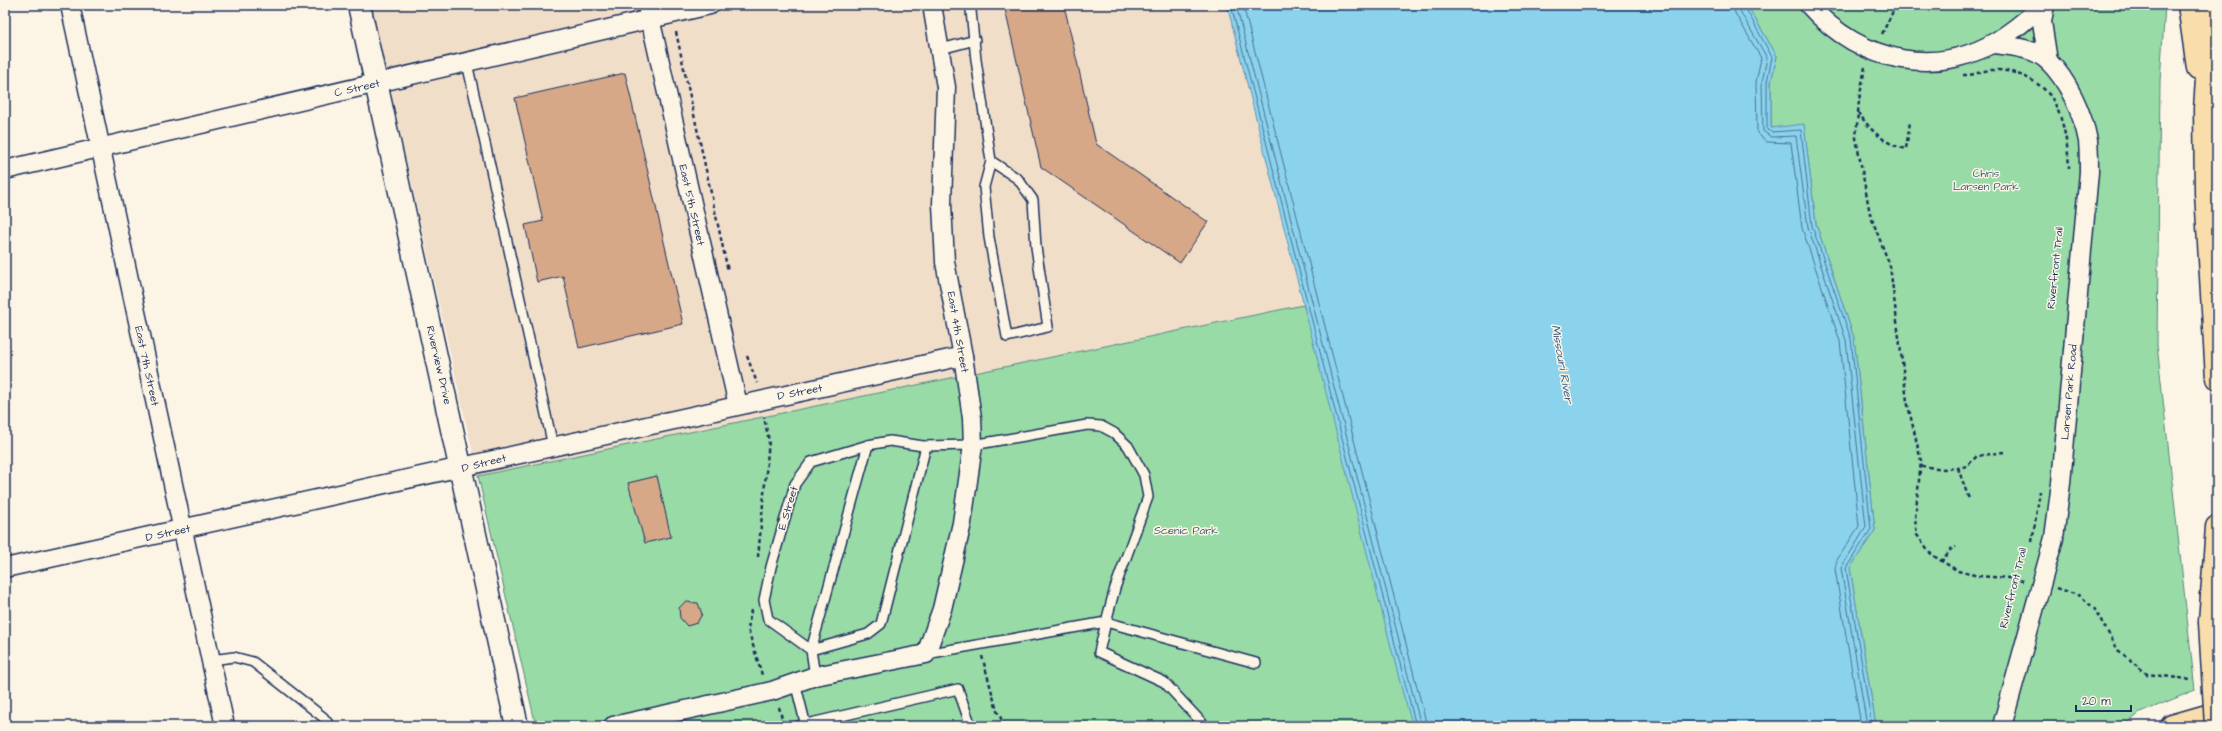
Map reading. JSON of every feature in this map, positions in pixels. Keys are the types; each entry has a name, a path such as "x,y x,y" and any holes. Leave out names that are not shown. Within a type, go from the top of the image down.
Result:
{"main road":[{"name":"Riverview Drive","path":"359,5 375,83 462,468 517,726"},
{"path":"2189,5 2205,109"},
{"path":"2212,5 2205,109 2206,192 2217,378"},
{"path":"2216,726 2210,622 2217,527"},
{"path":"2172,726 2217,713"}],"street":[{"name":"East 7th Street","path":"70,5 225,726"},
{"name":"C Street","path":"5,170 101,149 375,83 467,63 648,13 710,5"},
{"name":"East 4th Street","path":"926,654 942,609 960,530 973,445 972,418 945,262 942,204 946,87 941,49 932,5"},
{"path":"1809,5 1823,20 1848,40 1873,52 1899,59 1918,61 1949,58 1978,51 1993,44 2023,24 2040,5"},
{"name":"Larsen Park Road","path":"2045,5 2042,22 2048,61"},
{"name":"East 5th Street","path":"648,13 738,405"},
{"name":"Larsen Park Road","path":"1993,44 2015,47 2037,54 2048,61 2066,86 2080,114 2088,141 2089,172 2061,483 2054,538 2042,586 2002,726"},
{"name":"D Street","path":"5,568 462,468 738,405 861,380 962,356"},
{"path":"613,726 772,691 815,676 926,654"}],"lane":[{"path":"971,12 991,161 984,187 989,236 1007,337 1048,327 1036,247 1033,200 1018,179 991,161"},
{"path":"941,49 975,40"},
{"path":"467,63 553,446"},
{"name":"E Street","path":"811,650 768,619 764,600 771,567 795,484 811,462 868,445 890,441 926,446 973,445 1087,424 1101,426 1114,433 1128,446 1144,475 1148,497 1115,588 1099,652 1164,682 1205,726"},
{"path":"815,676 811,650 868,445"},
{"path":"811,650 868,634 881,624 926,446"},
{"path":"926,654 1106,622 1256,663"},
{"path":"211,660 234,657 253,662 324,717 330,726"},
{"path":"795,682 803,725 958,688 971,726"}],"path":[{"path":"1866,62 1862,77 1857,112 1856,138 1870,214 1890,266 1907,401 1920,466 1915,520 1917,535 1932,555 1941,562 1958,571 1978,576 2009,578 2024,581 2042,586 2067,590 2080,596 2094,608 2118,650 2148,674 2186,679 2194,678"},
{"path":"1960,76 1993,70 2014,72 2033,81 2054,101 2068,146 2069,169"},
{"path":"1857,112 1867,126 1877,135 1893,146 1906,149 1910,122"},
{"path":"1920,466 1944,469 1958,468 1967,466 1977,456 2004,452"},
{"path":"1958,468 1969,500"},
{"name":"Riverfront Trail","path":"2032,547 2041,487"},
{"path":"1941,562 1951,549 1956,547"},
{"name":"Riverfront Trail","path":"2022,588 2025,574"},
{"path":"978,644 997,711 1005,726"}],"shaded area":[{"path":"371,5 1227,5 1303,305 478,476"}],"green space":[{"name":"Chris Larsen Park","path":"1747,5 2165,5 2160,81 2157,345 2195,690 2140,713 2124,726 1876,726 1850,568 1875,530 1854,338 1816,224 1804,125 1771,128 1771,82 1777,56"},
{"name":"Scenic Park","path":"1303,305 1488,726 536,726 478,476"}],"water":[{"name":"Missouri River","path":"1227,5 1747,5 1777,56 1771,82 1771,128 1804,124 1816,224 1854,338 1875,530 1850,568 1876,726 1413,726 1403,694"}],"building":[{"path":"1004,5 1064,5 1096,144 1208,222 1180,263 1041,167"},
{"path":"625,73 683,324 579,348 563,276 537,282 525,225 543,221 515,98"},
{"path":"657,476 671,537 645,543 628,483"},
{"path":"685,602 698,603 702,614 697,623 687,626 680,618 679,608"}]}
